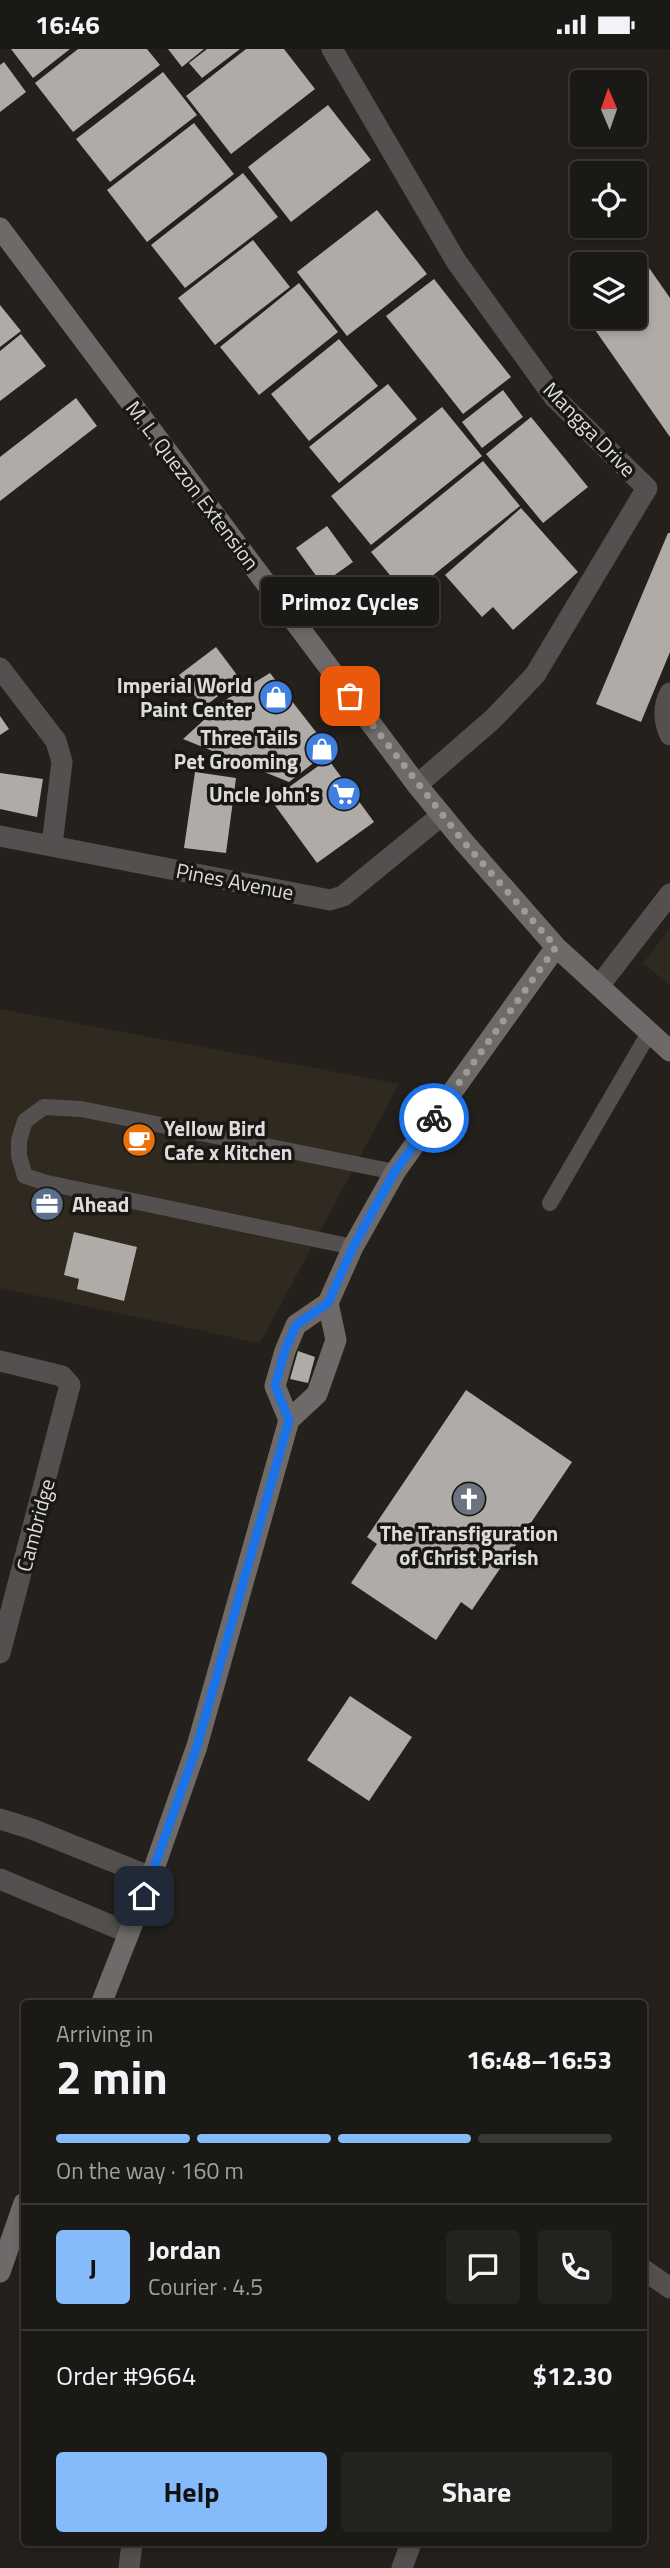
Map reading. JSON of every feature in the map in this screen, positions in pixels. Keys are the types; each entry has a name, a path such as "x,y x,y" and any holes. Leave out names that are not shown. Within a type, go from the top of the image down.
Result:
{"street":[{"name":"Mangga Drive","path":"332,49 456,261 554,397 648,488 535,675 493,719 417,785"},
{"name":"M. L. Quezon Extension","path":"0,228 417,785 556,947 670,1051"},
{"path":"0,667 56,741 62,762 52,845"},
{"path":"670,693 664,705 666,727 670,735"},
{"name":"Pines Avenue","path":"0,836 330,901 343,897 442,815"},
{"path":"599,986 670,894"},
{"path":"289,1420 275,1386 285,1350 296,1325 328,1303 353,1247 395,1171 556,947"},
{"path":"104,2000 197,1746 289,1420 317,1394 335,1341 328,1303"},
{"name":"Cambridge","path":"0,1361 62,1376 70,1385 69,1397 9,1585 0,1653"},
{"path":"0,1819 32,1829 151,1877"},
{"path":"0,1879 129,1933"},
{"path":"0,2272 21,2212"},
{"path":"647,2272 670,2288"},
{"path":"129,2568 132,2546"},
{"path":"402,2568 410,2546"}],"lane":[{"path":"550,1203 649,1033"},
{"path":"353,1247 25,1176 19,1156 19,1140 25,1121 44,1107 81,1109 395,1171"}],"shaded area":[{"path":"670,928 670,985 643,963"},
{"path":"0,1009 399,1084 260,1343 0,1288"}],"building":[{"path":"11,49 70,49 33,78"},
{"path":"78,49 147,49 160,65 73,132 35,83"},
{"path":"168,49 204,49 182,67"},
{"path":"207,49 240,49 202,78 189,63"},
{"path":"246,49 284,49 315,89 231,154 186,96"},
{"path":"4,62 26,92 0,112 0,65"},
{"path":"163,72 197,115 110,182 76,139"},
{"path":"328,105 371,160 291,222 248,167"},
{"path":"194,123 234,174 147,242 107,190"},
{"path":"243,173 278,217 185,288 151,245"},
{"path":"377,210 427,274 347,336 297,272"},
{"path":"253,240 290,287 215,345 178,298"},
{"path":"647,265 670,298 670,437 594,329 647,329"},
{"path":"434,279 511,377 463,414 386,316"},
{"path":"299,283 338,332 259,395 220,347"},
{"path":"0,305 21,331 0,347"},
{"path":"21,334 46,366 0,401 0,351"},
{"path":"339,339 378,386 309,441 271,394"},
{"path":"388,384 417,419 339,483 309,447"},
{"path":"503,390 523,417 482,448 462,422"},
{"path":"76,398 97,426 0,501 0,457"},
{"path":"442,407 482,456 371,545 331,496"},
{"path":"531,417 588,487 543,523 486,454"},
{"path":"483,461 520,506 407,596 371,552"},
{"path":"521,508 578,572 513,630 493,607 482,617 445,575"},
{"path":"327,526 353,562 322,584 296,548"},
{"path":"668,533 670,652 641,722 596,704"},
{"path":"216,647 240,679 204,707 179,675"},
{"path":"270,673 330,750 289,782 183,739 227,699"},
{"path":"0,716 9,729 0,735"},
{"path":"328,759 374,822 317,863 271,800"},
{"path":"195,772 236,778 226,853 184,848"},
{"path":"0,773 43,779 37,817 0,809"},
{"path":"74,1232 137,1247 124,1301 77,1289 79,1279 64,1275"},
{"path":"298,1351 315,1357 308,1383 290,1379"},
{"name":"The Transfiguration of Christ Parish","path":"466,1390 572,1462 472,1610 461,1602 436,1640 351,1583 377,1544 367,1537"},
{"path":"350,1696 412,1737 369,1801 307,1760"}],"way so far":[{"path":"350,696 417,785 556,947 434,1118"}],"place":[{"name":"Primoz Cycles","path":"350,696"},
{"name":"Imperial World Paint Center","path":"276,697"},
{"name":"Three Tails Pet Grooming","path":"322,749"},
{"name":"Uncle John's","path":"344,794"},
{"name":"Yellow Bird Cafe x Kitchen","path":"139,1140"},
{"name":"Ahead","path":"47,1204"},
{"name":"The Transfiguration of Christ Parish","path":"469,1499"}],"route":[{"path":"144,1896 197,1746 289,1420 275,1386 285,1350 296,1325 328,1303 353,1247 395,1171 434,1118"}]}
